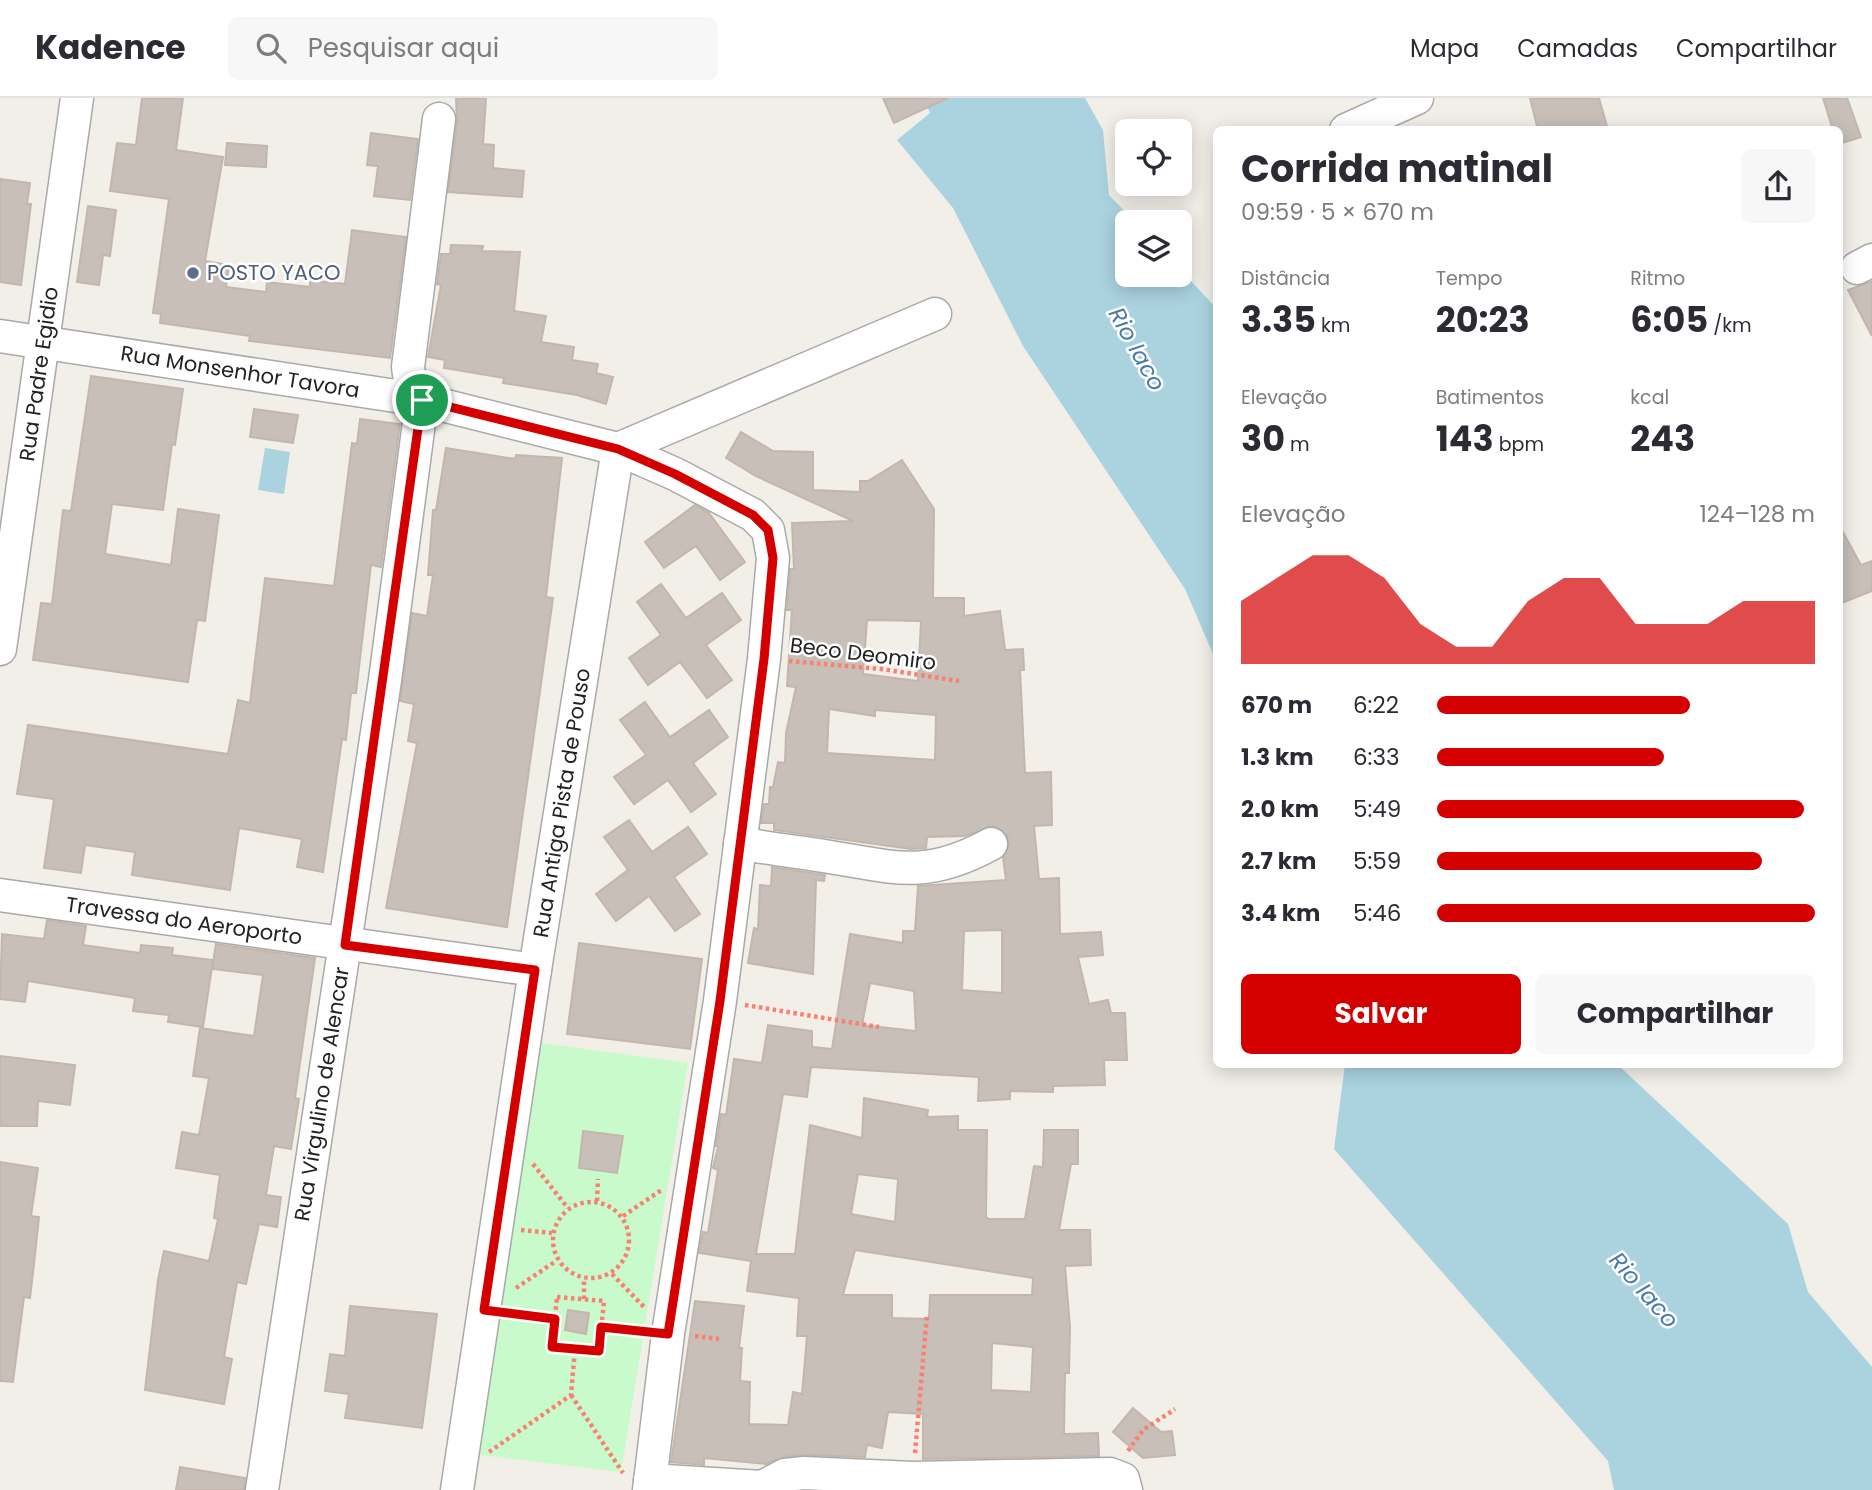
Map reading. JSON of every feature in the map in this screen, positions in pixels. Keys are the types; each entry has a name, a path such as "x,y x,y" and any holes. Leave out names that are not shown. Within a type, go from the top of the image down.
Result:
{"street":[{"name":"Rua Padre Egidio","path":"0,649 77,98"},
{"path":"1355,126 1416,98"},
{"path":"422,400 410,381 408,367 439,119"},
{"path":"618,449 935,314"},
{"name":"Rua Monsenhor Tavora","path":"0,336 422,400 618,449 675,474 753,515 768,530 773,558 764,659"},
{"name":"Rua Virgulino de Alencar","path":"262,1490 345,945 422,400"},
{"name":"Rua Antiga Pista de Pouso","path":"458,1482 535,970 618,449"},
{"path":"764,659 720,1001 642,1483 762,1487 785,1475 804,1473 913,1478 1066,1476 1118,1482"},
{"path":"740,843 831,857 875,867 911,869 945,865 991,844"},
{"name":"Travessa do Aeroporto","path":"0,895 535,970"}],"path":[{"name":"Beco Deomiro","path":"764,659 881,668 959,681"},
{"path":"720,1001 879,1027"},
{"path":"510,1135 567,1207"},
{"path":"623,1216 694,1168"},
{"path":"597,1201 598,1179"},
{"path":"597,1201 623,1216 631,1237 627,1258 612,1274 584,1280 556,1261 552,1233 567,1207 597,1201"},
{"path":"484,1310 556,1261"},
{"path":"612,1274 668,1334"},
{"path":"584,1280 584,1299"},
{"path":"557,1297 584,1299 604,1301 599,1351 552,1347 557,1297"},
{"path":"484,1310 555,1319"},
{"path":"913,1478 927,1314"},
{"path":"601,1327 668,1334"},
{"path":"575,1349 571,1395 642,1483"},
{"path":"458,1482 571,1395"},
{"path":"1118,1482 1143,1430 1175,1409"}],"green space":[{"path":"535,1042 688,1063 621,1472 480,1455"}],"water":[{"name":"Rio Iaco","path":"923,98 1085,98 1103,130 1109,195 1123,210 1115,210 1115,287 1192,287 1192,282 1213,305 1213,654 1185,589 1023,346 953,208 897,140 930,113"},
{"path":"265,448 290,452 284,494 258,490"},
{"name":"Rio Iaco","path":"1344,1068 1621,1068 1788,1224 1808,1292 1872,1367 1872,1490 1614,1490 1608,1461 1334,1149"}],"building":[{"path":"142,98 183,98 176,150 223,157 205,261 229,265 226,287 266,292 267,282 310,287 310,280 345,284 352,230 406,237 390,358 249,341 250,336 160,323 161,314 153,313 169,199 110,191 117,143 136,145"},
{"path":"456,98 486,98 483,144 494,145 493,168 524,171 522,197 448,192 457,121"},
{"path":"883,98 948,98 894,123"},
{"path":"1530,98 1599,98 1607,126 1537,126"},
{"path":"1823,98 1847,98 1861,137 1843,143 1843,126 1832,126"},
{"path":"371,133 418,139 410,200 374,196 378,166 367,165"},
{"path":"227,143 267,146 266,167 225,165"},
{"path":"0,179 30,183 27,204 31,204 21,285 0,282"},
{"path":"88,206 116,210 110,256 103,255 99,285 77,282"},
{"path":"451,245 483,246 482,251 520,252 514,311 546,316 541,342 574,347 572,360 598,364 596,373 613,377 606,404 577,395 503,383 504,378 444,368 445,360 428,357 441,285 437,284 441,254 450,254"},
{"path":"1872,281 1872,336 1848,290"},
{"path":"91,376 183,389 163,510 112,504 105,554 171,565 178,509 219,515 205,621 197,620 188,682 33,660 41,603 52,604 63,510 71,511"},
{"path":"254,409 298,415 293,443 250,437"},
{"path":"360,419 400,424 381,567 371,565 356,693 351,693 346,740 342,739 323,872 297,867 302,839 239,828 230,890 132,875 135,852 85,845 81,873 44,868 54,799 17,794 28,725 228,754 238,700 250,703 265,578 334,586 352,443 357,444"},
{"path":"741,432 773,451 813,452 813,490 860,492 860,481 868,481 902,460 934,509 933,598 964,598 964,616 1000,611 1005,650 1023,649 1024,670 1020,670 1025,773 1051,772 1052,825 1034,826 1039,879 1059,878 1060,934 1101,932 1103,955 1078,957 1089,1004 1108,1000 1111,1013 1125,1013 1127,1060 1104,1060 1105,1085 1053,1086 1053,1092 1010,1091 1010,1099 978,1101 979,1077 811,1067 807,1097 783,1094 756,1254 795,1254 810,1125 862,1138 864,1098 928,1110 927,1117 958,1116 958,1130 987,1130 986,1217 989,1219 1025,1219 1034,1166 1043,1167 1044,1130 1078,1130 1078,1164 1071,1164 1059,1230 1090,1230 1091,1265 1065,1266 1070,1327 1069,1373 1065,1373 1064,1434 1098,1433 1099,1456 923,1459 923,1414 888,1412 882,1448 867,1445 865,1457 805,1455 783,1457 766,1464 704,1458 704,1465 671,1462 695,1301 744,1306 739,1348 742,1348 740,1381 750,1382 749,1424 788,1425 793,1392 802,1394 807,1336 797,1336 799,1298 747,1291 751,1261 699,1253 703,1232 708,1233 718,1170 713,1168 718,1147 716,1146 721,1114 726,1115 734,1059 762,1063 768,1025 812,1031 812,1047 832,1049 850,934 903,943 903,931 915,931 918,886 1006,880 1003,857 1009,845 1007,835 993,826 965,836 927,837 926,848 911,849 774,830 774,823 761,823 764,804 769,804 770,787 773,787 778,762 785,763 786,733 796,687 787,686 792,610 787,610 790,569 794,569 792,523 853,521 756,476 726,458","holes":["867,620 921,621 918,681 863,674","829,709 875,716 875,710 936,715 935,760 827,753","1002,930 1002,993 962,990 964,931","870,983 914,991 916,1031 862,1025","858,1174 898,1179 895,1222 851,1214","855,1250 1033,1278 1032,1295 930,1295 929,1319 892,1318 892,1295 843,1295","992,1343 1033,1347 1031,1392 991,1390"]},
{"path":"446,448 515,459 516,455 562,458 546,597 553,598 507,927 386,908 417,743 408,741 414,704 400,701 412,613 427,616 433,575 428,575 433,510 436,510"},
{"path":"695,505 709,513 745,562 720,580 696,546 664,568 645,542"},
{"path":"1843,532 1861,565 1872,561 1872,591 1843,602"},
{"path":"661,584 686,618 722,593 741,620 706,645 732,680 707,698 680,662 648,685 629,658 661,635 637,602"},
{"path":"645,702 670,737 709,710 728,737 693,763 716,794 691,812 668,780 634,804 614,777 646,755 620,720"},
{"path":"629,820 652,852 688,827 707,854 674,877 700,914 675,931 649,896 616,921 596,894 628,870 604,837"},
{"path":"772,867 825,875 824,881 816,880 813,974 748,963 754,928 758,929 760,885 771,886"},
{"path":"47,920 86,926 83,945 140,953 141,945 173,948 172,955 213,960 203,1027 168,1022 169,1015 133,1011 135,998 28,981 25,1002 0,999 2,934 44,939"},
{"path":"579,943 702,959 690,1049 567,1034"},
{"path":"216,944 315,958 295,1098 299,1099 291,1149 274,1146 266,1195 281,1197 277,1227 259,1224 246,1284 237,1282 224,1357 232,1359 224,1404 145,1390 164,1251 209,1261 218,1219 214,1218 220,1175 176,1168 182,1132 199,1135 209,1078 193,1076 200,1028 254,1036 263,975 212,969"},
{"path":"0,1056 75,1065 70,1105 38,1101 37,1126 0,1126"},
{"path":"583,1131 623,1136 617,1173 579,1168"},
{"path":"0,1162 38,1168 31,1216 39,1217 33,1273 30,1298 24,1297 13,1382 0,1381"},
{"path":"350,1306 437,1314 422,1428 345,1418 349,1394 325,1391 330,1354 345,1356"},
{"path":"568,1310 589,1313 586,1334 565,1330"},
{"path":"1133,1408 1161,1432 1172,1431 1175,1455 1143,1458 1113,1432"},
{"path":"180,1467 245,1478 244,1490 176,1490"}],"place":[{"name":"POSTO YACO","path":"193,273"}],"route":[{"path":"422,400 618,449 675,474 753,515 768,530 773,558 764,659 720,1001 668,1334 601,1327 599,1351 552,1347 555,1319 484,1310 535,970 345,945 385,680 422,400"}]}
